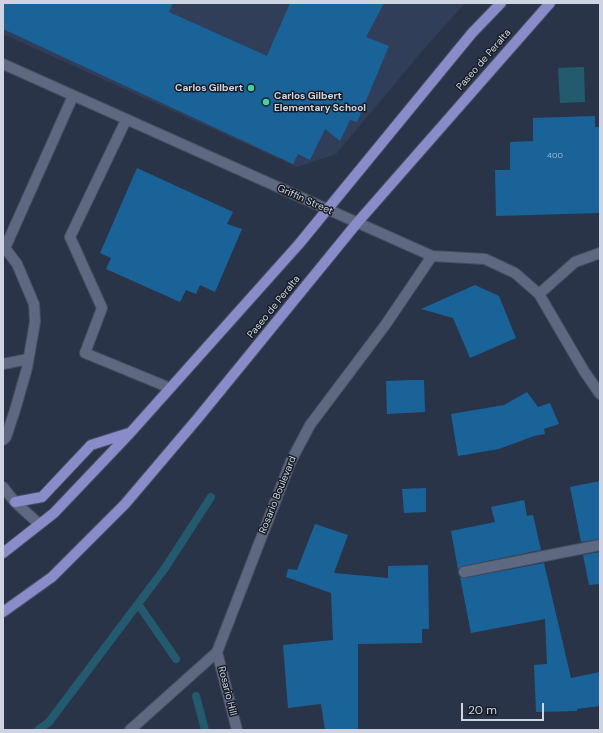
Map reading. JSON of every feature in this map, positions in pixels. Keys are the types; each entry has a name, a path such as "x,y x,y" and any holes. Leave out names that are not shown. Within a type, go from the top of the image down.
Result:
{"main road":[{"path":"3,553 54,513 131,432 327,210 472,33 501,3"},
{"name":"Paseo de Peralta","path":"3,612 52,577 125,504 198,418 358,223 550,3"},
{"path":"15,502 42,497 91,445 131,432"}],"street":[{"name":"Griffin Street","path":"3,64 432,256 485,259 515,272 539,294 584,371 600,394"},
{"path":"3,440 6,437 15,410 28,359 35,322 34,304 17,264 5,248 73,96"},
{"path":"126,120 70,237 102,308 85,353 170,388"},
{"path":"539,294 575,262 600,253"},
{"name":"Rosario Boulevard","path":"130,730 217,652 291,461 310,425 386,324 432,256"},
{"path":"3,364 28,359"},
{"path":"3,487 15,502 39,524"},
{"path":"464,572 600,544"},
{"name":"Rosario Hill","path":"217,652 237,730"}],"shaded area":[{"name":"Carlos Gilbert Elementary School","path":"3,3 465,3 423,50 336,154 297,167 3,34"},
{"path":"584,67 585,102 560,103 558,68"}],"building":[{"name":"Carlos Gilbert Elementary School","path":"3,3 173,3 169,12 267,56 290,3 384,3 366,37 389,46 357,122 350,120 340,141 325,129 310,160 298,154 293,164 3,29"},
{"path":"595,116 595,127 600,127 600,213 496,216 495,170 510,170 510,142 533,141 533,118"},
{"path":"137,168 233,212 227,224 242,229 215,292 200,285 196,294 186,290 180,302 106,269 111,258 100,253"},
{"path":"475,285 499,296 516,338 470,358 453,318 421,309"},
{"path":"424,380 425,412 387,414 386,381"},
{"path":"527,392 538,407 550,403 559,424 544,429 545,434 534,436 499,449 458,456 451,414 504,405"},
{"path":"600,481 600,539 581,542 570,487"},
{"path":"426,488 426,512 404,513 402,489"},
{"path":"524,500 527,516 533,515 541,550 463,566 458,569 451,531 495,522 491,507"},
{"path":"315,524 348,535 334,573 388,578 388,566 428,565 429,629 422,629 422,643 358,644 358,730 325,730 321,704 288,708 283,645 333,640 331,593 286,577 288,569 297,570"},
{"path":"600,552 600,584 589,585 583,555"},
{"path":"544,563 571,678 600,672 600,706 577,709 577,711 536,712 534,665 547,664 545,619 471,633 460,577 465,578"}],"waterway":[{"path":"38,730 49,722 165,568 211,497"},
{"path":"138,604 176,659"},
{"path":"196,696 205,730"}],"place":[{"name":"Carlos Gilbert","path":"251,88"},
{"name":"Carlos Gilbert Elementary School","path":"266,102"}]}
